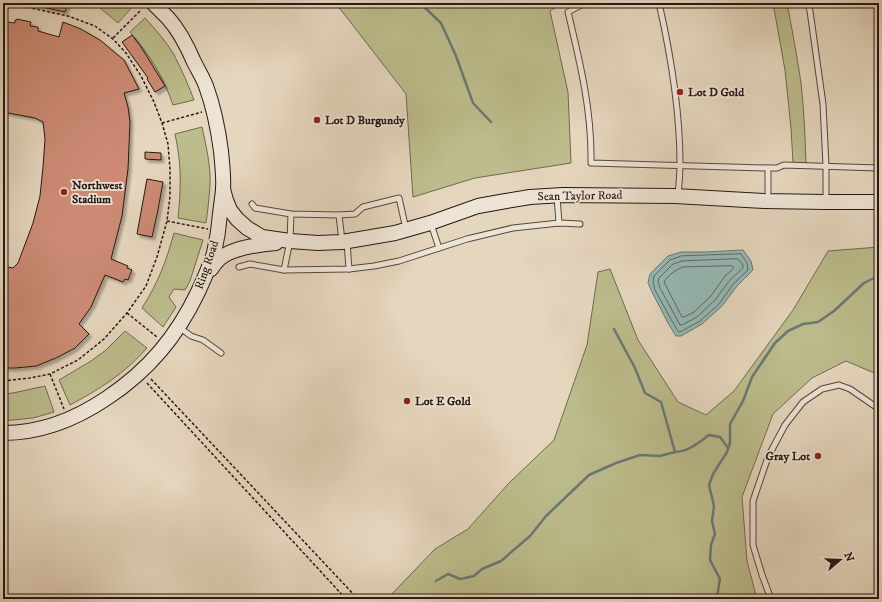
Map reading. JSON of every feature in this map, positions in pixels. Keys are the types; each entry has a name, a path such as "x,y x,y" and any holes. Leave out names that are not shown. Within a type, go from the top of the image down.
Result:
{"main road":[{"name":"Ring Road","path":"3,433 33,431 64,422 93,407 124,387 150,364 179,327 205,277 214,253 223,189 218,126 213,107 206,85 187,48 168,18 147,6"},
{"name":"Sean Taylor Road","path":"223,189 230,210 237,220 262,237 318,243 344,241 395,233 430,224 478,206 530,197 557,195 678,196 768,201 878,202"},
{"name":"Sean Taylor Road","path":"205,277 219,259 228,253 256,245 290,241"}],"lane":[{"path":"585,3 568,12 582,73 589,116 591,163 768,168 777,168 784,165 879,168"},
{"path":"659,3 672,65 676,102 680,165 678,196"},
{"path":"808,3 822,104 826,166 826,202"},
{"path":"768,168 768,201"},
{"path":"557,195 559,223"},
{"path":"252,204 255,208 291,214 339,215 355,214 363,207 399,198 406,230"},
{"path":"284,270 290,241 291,214"},
{"path":"339,215 349,269"},
{"path":"239,266 250,264 284,270 349,269 399,261 467,239 512,228 559,223 580,224"},
{"path":"430,224 439,248"},
{"path":"179,327 191,336 203,340 221,353"},
{"path":"771,599 753,545 753,501 768,457 785,425 803,402 822,389 839,385 850,390 879,410"}],"path":[{"path":"3,381 50,374 78,360 104,339 127,313 146,286 157,257 167,221 170,196 168,144 162,123 154,102 141,76 126,53 113,39 95,26 68,16 8,3"},
{"path":"113,39 147,6"},
{"path":"162,123 202,112"},
{"path":"167,221 208,229"},
{"path":"127,313 158,338"},
{"path":"50,374 64,410"},
{"path":"151,379 358,599"},
{"path":"147,383 346,599"}],"green space":[{"path":"103,3 128,3 133,6 118,23 100,8"},
{"path":"334,3 563,3 550,11 568,92 571,163 475,178 413,197 406,94"},
{"path":"773,3 787,3 801,83 806,163 793,163 785,70"},
{"path":"145,18 173,53 194,100 173,105 165,85 155,67 144,49 130,32"},
{"path":"202,127 210,171 206,223 178,218 180,175 179,155 175,134"},
{"path":"174,233 203,240 190,281 185,290 174,289 169,297 176,307 163,327 142,308 153,290 161,272"},
{"path":"879,247 879,375 846,361 812,378 773,414 742,497 747,561 757,599 387,599 435,549 468,529 509,483 554,440 587,345 598,272 610,269 638,340 678,402 706,415 734,391 793,310 828,251"},
{"path":"125,331 147,348 129,366 111,380 70,405 59,380 91,361 106,350"},
{"path":"45,386 54,412 33,418 3,421 3,394"}],"water":[{"path":"743,250 751,261 753,270 737,286 722,306 702,324 681,336 676,336 648,283 650,274 668,256 681,252"}],"building":[{"path":"38,3 68,3 65,12 38,6"},
{"name":"Northwest Stadium","path":"17,19 31,22 30,26 38,27 38,31 59,37 63,22 81,29 100,40 124,60 139,89 124,93 130,122 128,169 122,216 111,259 128,266 127,268 132,270 128,280 125,279 123,282 105,275 91,307 79,324 89,334 75,348 36,366 3,368 3,266 13,268 18,263 33,223 40,196 45,139 43,122 35,118 3,112 3,24 6,25 7,22 15,23 15,20"},
{"path":"132,35 165,86 155,92 147,79 148,78 122,42"},
{"path":"145,152 161,153 161,160 145,159"},
{"path":"147,179 163,182 152,237 137,234"}],"waterway":[{"path":"420,3 441,23 456,56 473,103 491,122"},
{"path":"717,599 720,579 710,560 711,545 715,534 712,521 714,506 709,485 713,474 727,452 730,443 730,424 743,401 752,377 775,343 788,331 803,324 818,322 834,311 864,283 879,277"},
{"path":"614,329 635,368 645,393 661,402 675,452 689,449 709,435 720,437 728,448"},
{"path":"436,581 448,574 460,579 474,576 482,569 501,561 530,536 546,516 589,475 616,463 640,455 660,456 675,452"}],"place":[{"name":"Lot D Gold","path":"680,92"},
{"name":"Lot D Burgundy","path":"317,120"},
{"name":"Northwest Stadium","path":"64,192"},
{"name":"Lot E Gold","path":"407,401"},
{"name":"Gray Lot","path":"818,456"}]}
